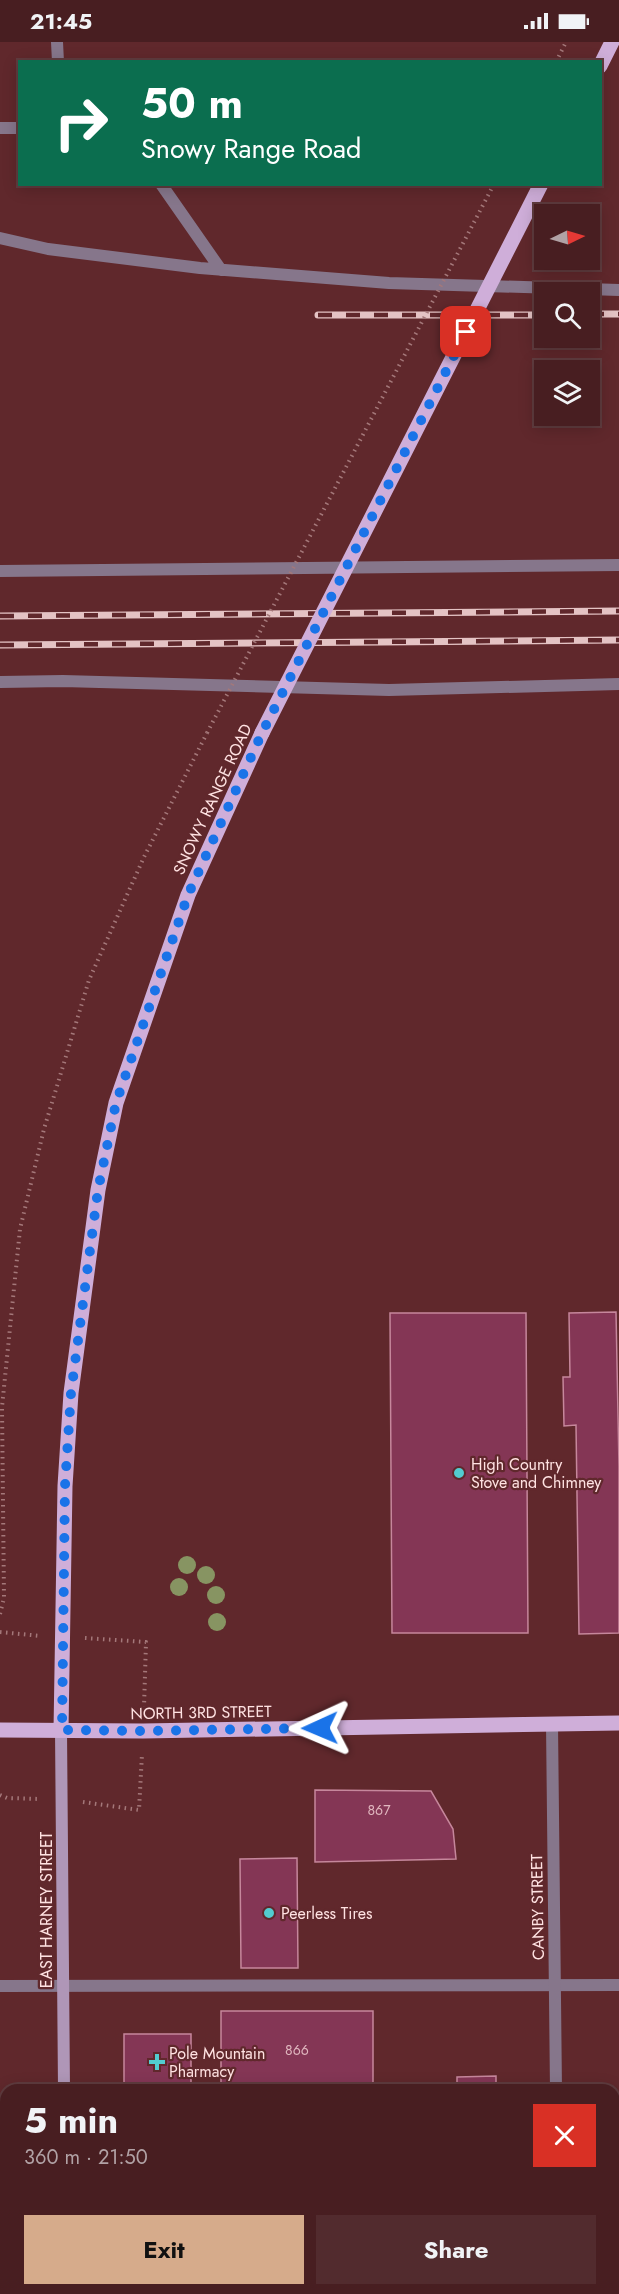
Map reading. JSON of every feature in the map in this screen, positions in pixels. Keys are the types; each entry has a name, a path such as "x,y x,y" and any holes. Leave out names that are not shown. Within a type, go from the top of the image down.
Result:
{"main road":[{"path":"602,62 612,42"},
{"name":"SNOWY RANGE ROAD","path":"62,1730 65,1486 71,1393 98,1190 116,1103 188,895 262,733 541,186"},
{"name":"NORTH 3RD STREET","path":"0,1730 143,1731 619,1723"},
{"name":"EAST HARNEY STREET","path":"62,1730 64,2084"}],"street":[{"path":"57,42 58,60"},
{"path":"0,128 18,128"},
{"path":"162,186 221,270"},
{"path":"0,238 48,249 221,270 389,283 619,290"},
{"path":"0,571 619,565"},
{"path":"0,682 63,681 389,690 619,684"},
{"name":"CANBY STREET","path":"552,1724 556,2084"},
{"path":"0,1986 619,1985"}],"path":[{"path":"557,60 566,42"},
{"path":"0,1614 4,1598 2,1407 23,1218 44,1129 89,980 144,857 207,732 493,186"}],"building":[{"path":"616,1312 619,1633 579,1634 576,1425 564,1426 563,1377 570,1377 569,1313"},
{"name":"High Country Stove and Chimney","path":"390,1313 526,1313 528,1633 392,1633"},
{"path":"315,1790 431,1791 453,1829 456,1859 315,1862"},
{"name":"Peerless Tires","path":"297,1858 298,1968 241,1968 240,1859"},
{"path":"221,2011 373,2011 373,2084 221,2084"},
{"name":"Pole Mountain Pharmacy","path":"124,2034 191,2034 191,2084 124,2084"},
{"path":"496,2076 496,2084 457,2084 457,2077"}],"railway":[{"path":"600,314 619,314"},
{"path":"318,315 534,315"},
{"path":"0,616 619,611"},
{"path":"0,645 619,640"}],"place":[{"name":"High Country Stove and Chimney","path":"459,1473"},
{"name":"Peerless Tires","path":"269,1913"},
{"name":"Pole Mountain Pharmacy","path":"157,2062"}],"route":[{"path":"320,1728 62,1730 62,1577 71,1393 98,1190 116,1103 188,895 262,733 466,332"}]}
